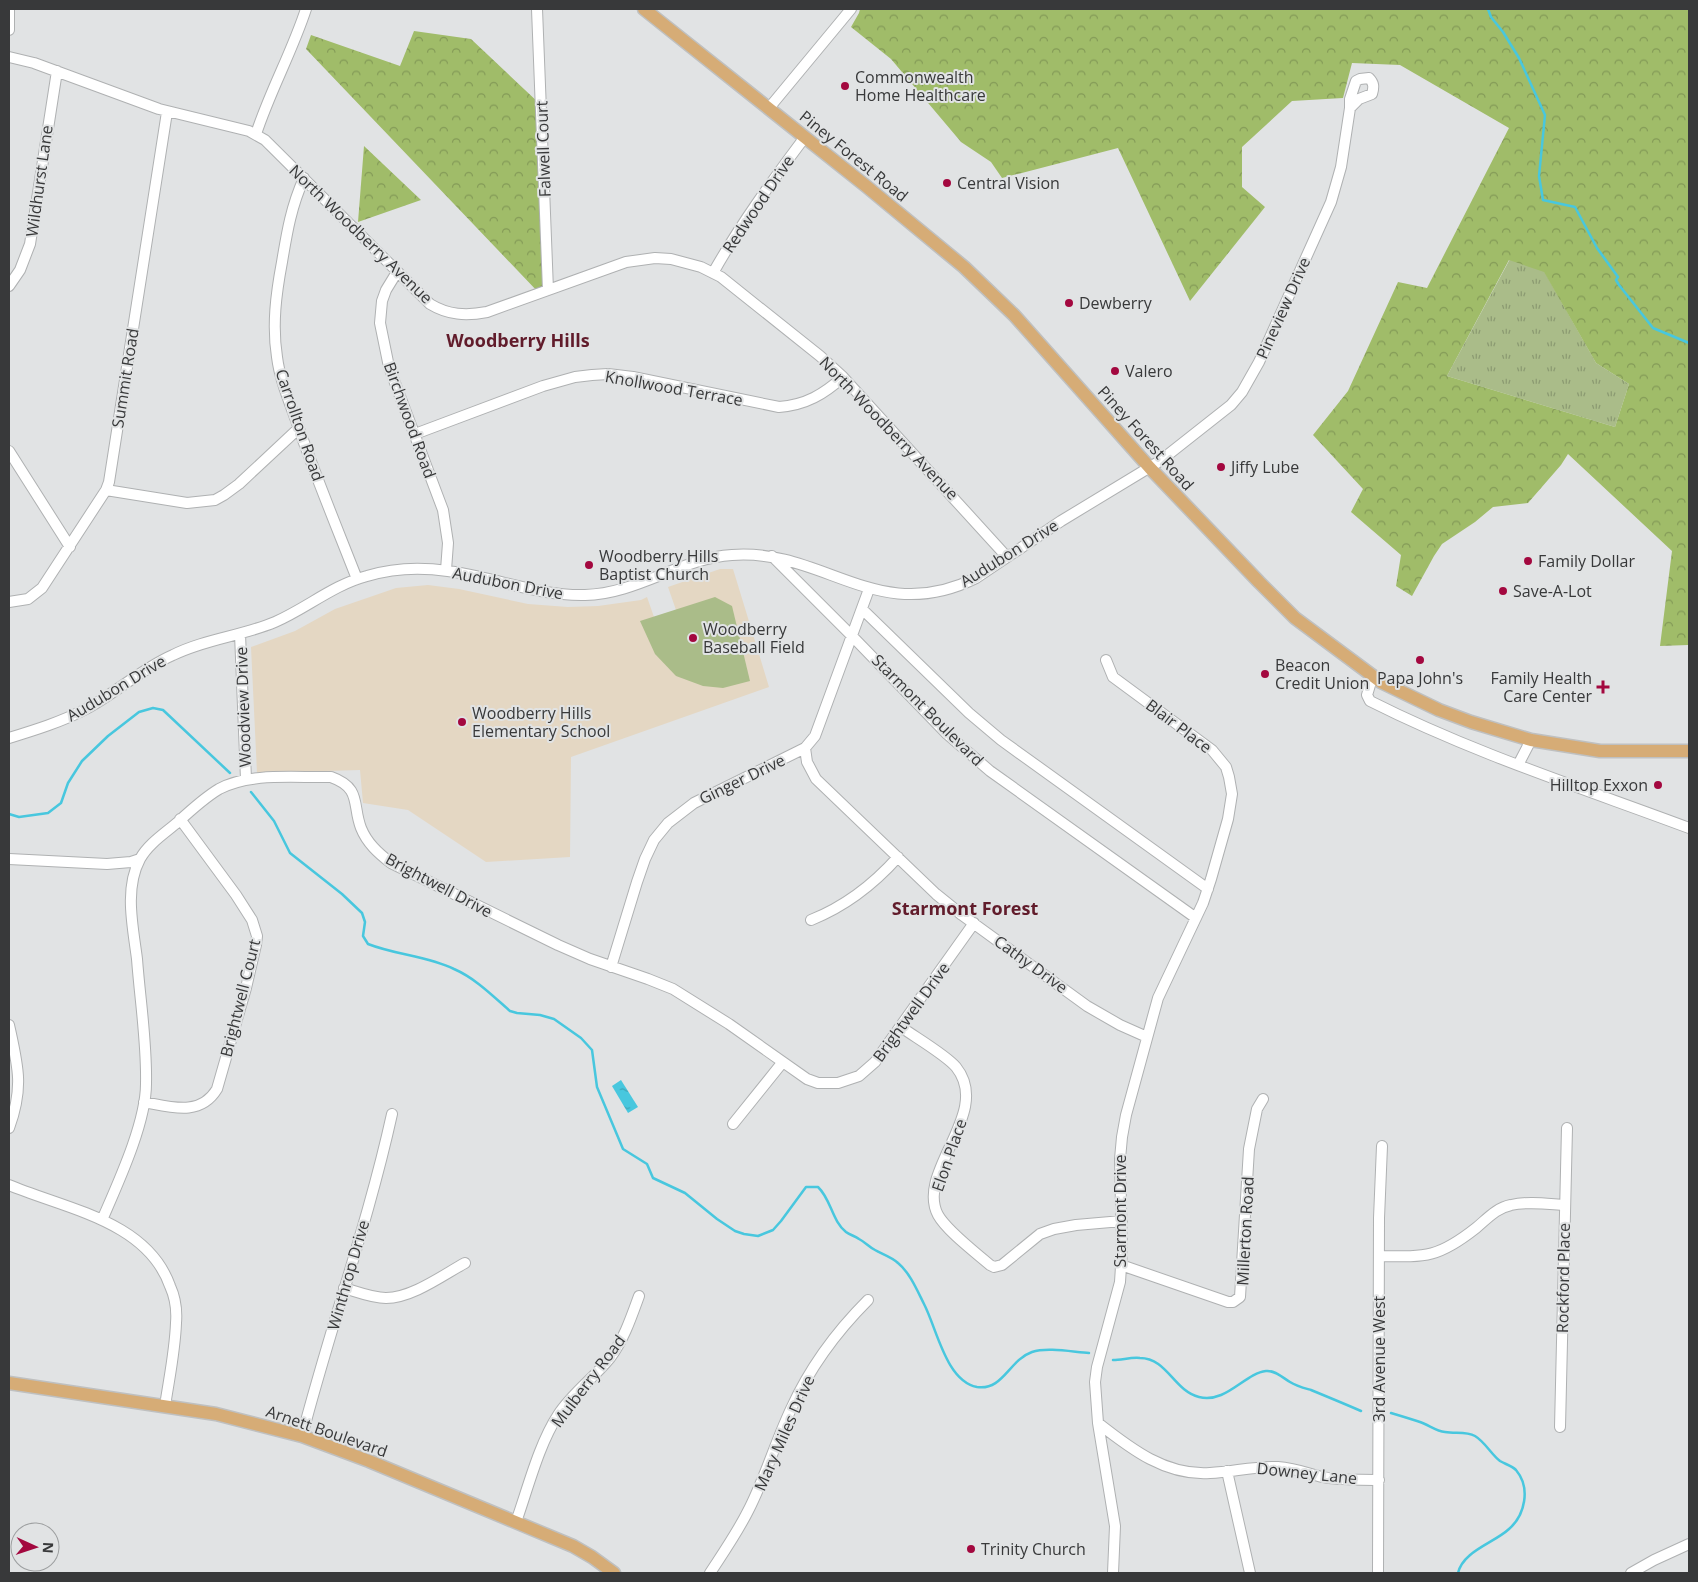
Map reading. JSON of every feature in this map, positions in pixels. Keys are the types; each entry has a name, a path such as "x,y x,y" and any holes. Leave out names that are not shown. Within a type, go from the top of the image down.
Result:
{"main road":[{"name":"Piney Forest Road","path":"644,9 901,214 971,273 1014,315 1150,468 1295,618 1381,682 1439,710 1531,740 1600,751 1689,751"},
{"name":"Arnett Boulevard","path":"9,1383 233,1418 302,1436 369,1461 573,1546 592,1556 614,1573"}],"street":[{"path":"9,9 9,30"},
{"path":"9,57 34,63 168,112 256,134 270,96 299,32 306,9"},
{"name":"Falwell Court","path":"537,9 548,290"},
{"path":"769,108 851,9"},
{"name":"Wildhurst Lane","path":"9,286 20,270 30,244 57,71"},
{"name":"Pineview Drive","path":"1150,468 1200,431 1230,405 1252,377 1331,202 1339,176 1350,108"},
{"name":"Summit Road","path":"9,602 21,601 36,594 42,588 106,490 168,112"},
{"name":"North Woodberry Avenue","path":"256,134 265,140 304,178 430,304 439,309 460,314 487,312 639,259 671,259 686,262 713,273 820,356 843,377 1007,557"},
{"name":"Redwood Drive","path":"713,273 759,199 805,137"},
{"name":"Carrollton Road","path":"304,178 295,197 289,217 274,317 274,337 280,371 299,428 357,579"},
{"name":"Birchwood Road","path":"397,272 386,290 382,301 380,323 389,367 443,510 448,543 446,570"},
{"name":"Knollwood Terrace","path":"415,434 534,389 592,374 633,377 780,407 803,404 816,398 843,377"},
{"path":"106,490 187,503 215,500 224,496 239,484 299,428"},
{"path":"9,451 70,547"},
{"name":"Audubon Drive","path":"9,738 58,722 85,710 170,656 208,641 240,634 276,622 344,584 357,579 404,569 422,568 446,570 547,593 586,595 601,594 642,583 708,558 744,554 772,556 869,589 889,593 930,593 946,590 976,578 1061,521 1150,468"},
{"name":"Starmont Boulevard","path":"772,556 947,734 990,771 1196,918"},
{"name":"Ginger Drive","path":"611,967 645,858 660,832 680,812 694,803 805,748 815,736 869,589"},
{"name":"Starmont Boulevard","path":"862,609 969,713 1001,740 1208,889"},
{"name":"Woodview Drive","path":"240,634 246,779"},
{"name":"Blair Place","path":"1106,660 1113,677 1212,750 1226,767 1230,777 1232,794 1226,828 1208,889 1196,918"},
{"path":"1373,675 1369,686 1368,695 1370,701 1418,726 1561,782 1689,828"},
{"path":"1518,765 1531,740"},
{"name":"Cathy Drive","path":"805,748 807,762 816,779 936,894 1086,1006 1148,1038"},
{"name":"Brightwell Drive","path":"102,1220 129,1151 144,1102 146,1084 144,1036 131,901 134,873 145,851 212,794 234,783 246,779 331,777 339,780 349,789 356,801 359,821 370,844 391,863 558,945 611,967 673,989 729,1024 801,1076 818,1083 849,1081 868,1070 974,924"},
{"name":"Brightwell Court","path":"144,1102 176,1108 191,1108 207,1102 213,1096 217,1089 256,945 257,936 252,920 236,895 180,820"},
{"path":"811,920 830,913 866,889 898,857"},
{"path":"9,859 107,864 140,860"},
{"name":"Starmont Drive","path":"1113,1573 1115,1526 1095,1395 1097,1367 1120,1282 1122,1221 1120,1159 1122,1137 1126,1115 1158,998 1196,918"},
{"path":"9,1024 19,1079 16,1106 9,1128"},
{"name":"Elon Place","path":"901,1027 951,1062 961,1076 966,1095 963,1117 938,1178 934,1198 939,1216 945,1225 990,1265 994,1267 1002,1265 1040,1234 1054,1229 1122,1221"},
{"path":"733,1124 782,1063"},
{"name":"Millerton Road","path":"1121,1265 1228,1302 1233,1302 1240,1297 1250,1148 1257,1109 1262,1099"},
{"name":"Winthrop Drive","path":"302,1436 383,1157 392,1114"},
{"name":"Rockford Place","path":"1560,1427 1567,1128"},
{"name":"3rd Avenue West","path":"1378,1573 1379,1256 1382,1146"},
{"path":"9,1185 119,1228 145,1246 161,1266 173,1292 176,1308 176,1323 165,1406"},
{"path":"1379,1256 1422,1256 1443,1250 1477,1228 1492,1214 1510,1205 1519,1203 1565,1205"},
{"path":"344,1288 375,1297 396,1297 416,1290 465,1263"},
{"name":"Mulberry Road","path":"516,1522 551,1427 567,1402 610,1358 627,1329 639,1296"},
{"name":"Mary Miles Drive","path":"710,1573 748,1512 769,1466 791,1409 806,1380 835,1336 868,1300"},
{"name":"Downey Lane","path":"1098,1423 1132,1450 1163,1466 1195,1473 1263,1466 1283,1467 1335,1479 1379,1480"},
{"path":"1227,1471 1250,1573"},
{"path":"1631,1573 1689,1544"}],"shaded area":[{"name":"Woodberry Hills Elementary School","path":"720,569 733,569 769,687 571,757 570,857 486,862 408,810 363,803 360,770 257,773 251,647 295,631 335,609 396,588 428,585 459,589 528,604 568,607 598,606 641,600 647,597 654,617 676,610 668,587"}],"green space":[{"path":"860,9 1689,9 1689,648 1688,645 1660,646 1672,551 1568,454 1561,465 1528,503 1493,507 1475,522 1442,544 1412,596 1396,586 1401,555 1351,512 1363,489 1313,435 1348,391 1398,282 1427,288 1509,128 1400,65 1352,63 1343,98 1292,101 1242,147 1242,187 1265,207 1190,301 1118,148 1002,178 991,162 961,142 891,59 851,27","holes":["1509,260 1544,272 1596,363 1629,384 1615,427 1447,376"]},
{"path":"414,31 471,39 541,105 548,290 539,293 306,49 311,35 400,66"},
{"path":"364,146 421,200 358,222"},
{"path":"1510,259 1544,271 1596,363 1629,384 1615,427 1447,376"},
{"name":"Woodberry Baseball Field","path":"715,597 732,606 750,681 723,688 703,686 676,676 655,654 640,621"}],"water":[{"path":"621,1080 638,1107 628,1113 612,1086"}],"waterway":[{"path":"1488,9 1491,17 1519,58 1545,115 1539,176 1543,200 1575,207 1597,248 1618,277 1616,280 1619,285 1653,328 1689,343"},
{"path":"9,814 19,817 48,813 61,803 68,783 82,761 108,736 139,712 153,708 163,710 230,773"},
{"path":"251,792 274,821 290,853 342,894 362,913 365,922 363,936 368,944 433,961 454,969 476,982 510,1011 554,1019 581,1038 592,1050 597,1087 623,1149 647,1164 653,1178 685,1193 735,1231 758,1236 773,1230 806,1187 818,1187 841,1227 846,1232 893,1259 906,1272 929,1314 950,1365 966,1383 977,1387 986,1387 993,1384 1000,1380 1017,1361 1032,1352 1052,1350 1089,1353"},
{"path":"1113,1360 1149,1359 1157,1363 1190,1394 1209,1398 1227,1392 1258,1373 1269,1371 1276,1373 1295,1385 1361,1411"},
{"path":"1391,1413 1449,1433 1475,1436 1500,1461 1516,1470 1521,1477 1525,1493 1524,1501 1515,1523 1503,1534 1472,1553 1461,1565 1458,1573"}],"place":[{"name":"Commonwealth Home Healthcare","path":"845,86"},
{"name":"Central Vision","path":"947,183"},
{"name":"Dewberry","path":"1069,303"},
{"name":"Valero","path":"1115,371"},
{"name":"Jiffy Lube","path":"1221,467"},
{"name":"Family Dollar","path":"1528,561"},
{"name":"Woodberry Hills Baptist Church","path":"589,565"},
{"name":"Save-A-Lot","path":"1503,591"},
{"name":"Woodberry Baseball Field","path":"693,638"},
{"name":"Papa John's","path":"1420,660"},
{"name":"Beacon Credit Union","path":"1265,674"},
{"name":"Family Health Care Center","path":"1603,687"},
{"name":"Woodberry Hills Elementary School","path":"462,722"},
{"name":"Hilltop Exxon","path":"1658,785"},
{"name":"Trinity Church","path":"971,1549"}],"district":[{"name":"Woodberry Hills","path":"518,340"},
{"name":"Starmont Forest","path":"965,908"}]}
